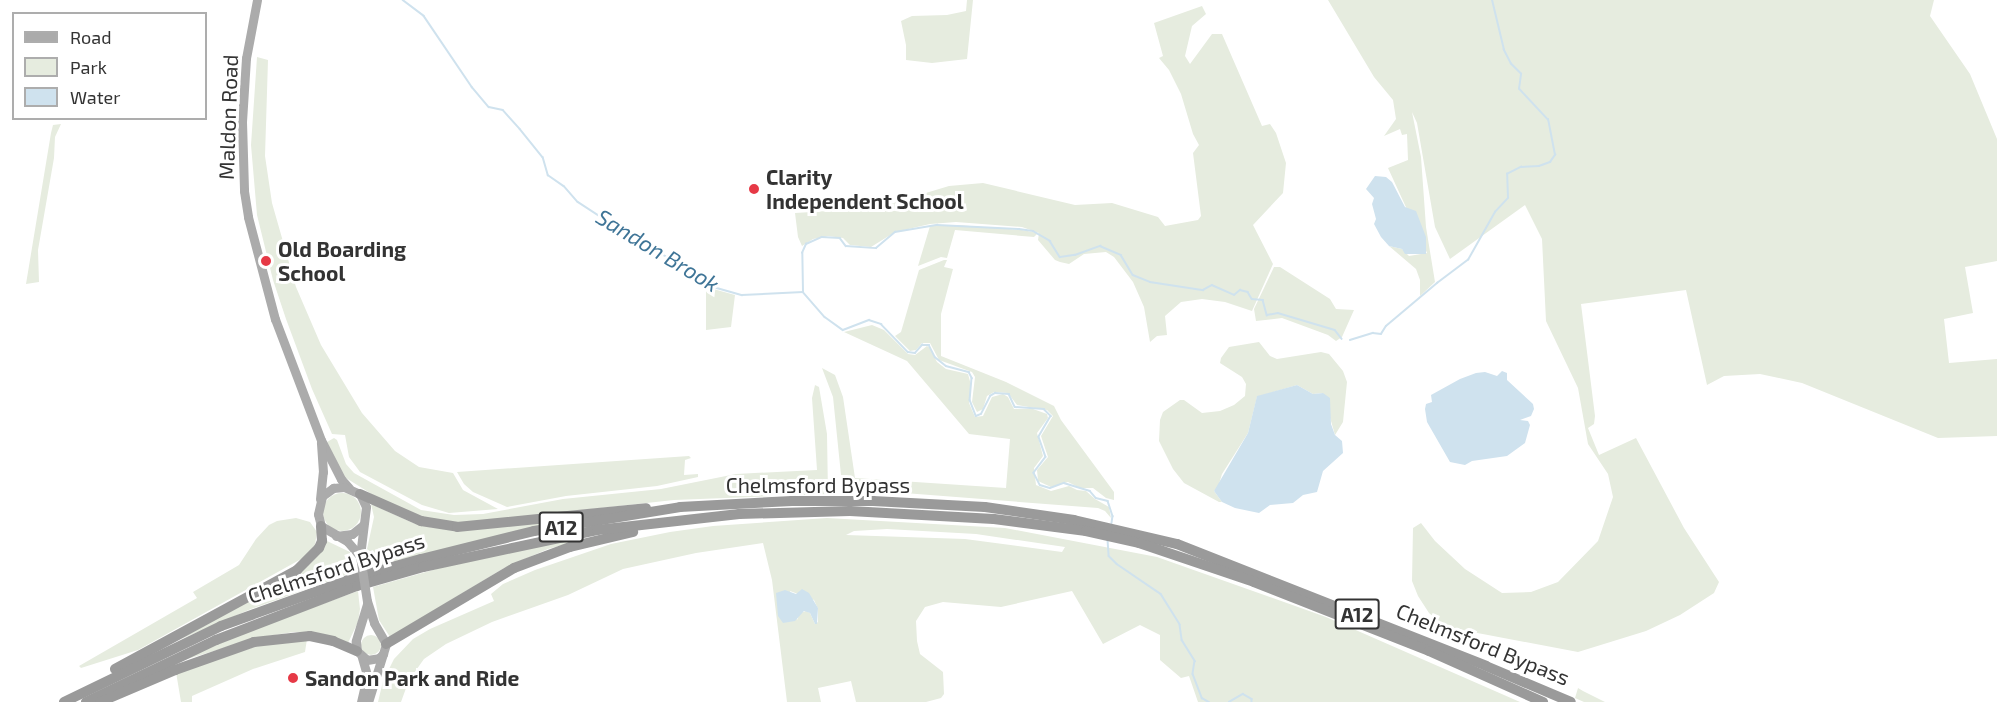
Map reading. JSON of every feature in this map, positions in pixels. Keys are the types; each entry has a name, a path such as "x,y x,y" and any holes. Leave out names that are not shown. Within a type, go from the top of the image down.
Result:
{"highway":[{"name":"A12","path":"360,494 422,521 440,526 457,527 633,508 680,507"},
{"name":"Chelmsford Bypass","path":"64,702 221,626 356,577 534,531 680,507 792,501 873,501 985,507 1140,539 1177,544 1252,572 1570,702"},
{"name":"Chelmsford Bypass","path":"86,702 216,640 357,586 423,567 597,530 692,518 793,511 850,511 1086,527"},
{"name":"A12","path":"385,649 468,593 540,556 692,518"},
{"name":"A12","path":"64,702 110,672 297,570 319,548 323,534 321,526"},
{"name":"Chelmsford Bypass","path":"1140,539 1429,651 1543,702"},
{"path":"100,702 175,670 254,642 310,636 333,641 359,654"}],"main road":[{"name":"Maldon Road","path":"257,0 246,58 242,122 244,191 258,259 275,319 321,440 340,479 349,488"},
{"name":"Maldon Road","path":"321,440 323,472 321,499"},
{"path":"360,556 352,546 321,526 318,514 321,499 333,488 349,488 360,494 366,507 360,556 367,602 371,616 381,633 385,649 368,702"},
{"path":"336,536 352,534 363,525"},
{"path":"361,702 367,675 359,654 357,636 367,602"},
{"path":"357,636 369,629 381,633"},
{"path":"359,654 373,660 385,649"}],"green space":[{"path":"967,0 973,0 967,59 932,63 906,60 906,45 901,21 912,16 947,15 966,11"},
{"path":"1328,0 1934,0 1930,16 1970,74 1997,139 1997,261 1965,267 1973,313 1944,319 1949,363 1997,359 1997,436 1938,438 1802,383 1760,374 1724,376 1707,385 1686,290 1581,304 1595,416 1594,424 1588,428 1599,455 1636,438 1684,528 1719,582 1714,593 1680,615 1646,631 1578,652 1446,627 1429,613 1412,581 1413,528 1421,523 1435,541 1465,569 1502,593 1531,592 1558,582 1598,541 1613,497 1608,474 1588,444 1578,388 1546,321 1542,239 1525,205 1450,259 1435,227 1417,123 1412,112 1421,157 1426,227 1435,282 1420,296 1420,280 1416,269 1389,246 1402,249 1409,256 1427,253 1388,168 1408,160 1407,134 1402,135 1400,129 1384,136 1396,119 1393,100 1374,77"},
{"path":"1202,6 1206,14 1192,26 1185,56 1190,64 1212,34 1222,34 1262,126 1270,124 1276,133 1286,163 1283,193 1253,225 1273,264 1252,311 1225,302 1202,299 1181,302 1165,316 1167,335 1157,336 1150,342 1144,307 1133,282 1114,257 1106,252 1084,254 1069,264 1060,262 1055,260 1038,240 1039,233 1022,227 956,222 930,224 895,232 871,247 850,245 843,238 828,236 813,239 802,246 798,237 795,213 876,208 949,186 983,183 1075,205 1112,203 1158,217 1165,226 1198,220 1201,216 1193,153 1199,145 1193,134 1181,94 1169,70 1159,58 1163,56 1154,23"},
{"path":"257,57 268,60 265,156 272,203 296,287 321,345 362,413 395,451 419,467 453,473 463,490 498,509 449,513 422,505 360,472 349,457 345,435 332,434 312,389 286,319 273,280 257,215 251,145"},
{"path":"61,124 55,137 54,158 38,250 39,282 26,284 51,133 53,125"},
{"path":"957,225 1038,233 1034,237 955,230 947,258 941,257 918,266 930,226"},
{"path":"947,260 944,267 953,269 941,314 941,356 1006,382 1054,406 1061,420 1114,492 1114,500 1106,498 1093,488 1080,488 1068,482 1051,487 1038,481 1037,470 1048,457 1041,436 1053,416 1047,410 1017,405 1008,393 994,392 987,396 983,409 977,412 972,402 975,377 972,372 939,360 930,343 922,343 916,350 910,351 895,336 901,332 919,270"},
{"path":"1274,267 1280,267 1330,299 1336,309 1354,310 1342,337 1336,341 1328,335 1282,318 1256,321 1254,309"},
{"path":"706,287 735,295 731,327 706,330"},
{"path":"872,325 884,330 908,354 915,355 927,346 937,362 946,369 968,374 971,385 969,403 975,417 983,416 992,397 1003,394 1008,397 1014,409 1033,409 1047,414 1048,418 1037,433 1043,456 1034,468 1036,485 1051,491 1069,486 1086,491 1109,507 1111,518 1105,511 1098,508 852,489 841,475 833,397 822,368 835,375 843,397 855,478 1006,488 1010,439 969,434 907,361 844,332"},
{"path":"1259,342 1270,356 1277,359 1321,352 1329,354 1343,371 1347,382 1343,422 1335,435 1323,393 1313,394 1297,385 1257,397 1248,433 1214,491 1222,502 1219,502 1184,483 1173,469 1159,441 1160,420 1163,412 1180,400 1184,400 1202,413 1220,411 1234,405 1245,396 1246,384 1242,377 1220,363 1221,358 1229,347"},
{"path":"815,385 819,387 827,434 828,494 674,500 463,523 425,518 386,503 340,472 327,442 334,438 337,440 346,464 354,473 421,510 454,515 483,514 563,499 661,489 736,474 817,470 812,398"},
{"path":"689,456 691,458 685,460 684,475 698,474 698,477 657,486 566,496 507,507 473,492 464,484 457,472"},
{"path":"342,493 355,499 361,512 355,525 342,531 329,525 323,512 329,499"},
{"path":"371,504 413,523 434,528 574,518 370,567 367,549 374,517"},
{"path":"296,518 310,522 317,532 315,545 303,558 138,650 81,668 79,666 197,598 193,592 239,565 256,539 269,525 277,521"},
{"path":"827,518 1005,528 1157,557 1326,617 1520,702 1198,702 1189,676 1181,678 1160,660 1160,635 1140,625 1103,644 1072,591 1001,607 943,602 925,607 916,621 917,641 920,654 943,672 944,694 941,698 926,702 856,702 851,681 818,688 821,702 787,702 772,580 763,543 696,553 623,569 568,595 492,622 446,644 424,659 409,680 401,702 378,702 383,681 394,659 413,639 430,629 494,601 491,594 503,584 535,570 611,544 713,526","holes":["887,529 976,534 1065,547 1062,552 965,539 846,535 854,531","790,591 814,600 818,609 818,622 815,624 810,613 806,611 800,613 797,620"]},
{"path":"573,539 574,542 548,549 504,568 390,637 379,620 373,587 454,564"},
{"path":"327,541 350,552 354,572 251,609 179,640 283,581"},
{"path":"358,591 360,609 358,622 348,643 307,632 294,632 261,637 184,660 229,638"},
{"path":"371,635 378,638 381,645 378,652 371,655 364,652 361,645 364,638"},
{"path":"307,639 305,652 253,669 192,696 192,702 181,702 176,672 267,643"},
{"path":"1578,688 1605,702 1584,702 1575,698"}],"water":[{"path":"1375,176 1386,177 1392,182 1405,207 1416,211 1426,237 1426,254 1405,254 1402,249 1389,246 1381,237 1374,224 1376,219 1372,204 1374,198 1366,189"},
{"path":"1502,371 1507,373 1507,380 1533,404 1534,409 1531,416 1520,420 1528,421 1530,425 1525,443 1507,456 1472,461 1465,465 1450,462 1427,422 1425,409 1426,404 1432,402 1431,395 1476,373 1485,372 1497,376"},
{"path":"1297,385 1313,394 1323,393 1330,398 1331,424 1335,435 1342,441 1343,453 1323,471 1317,492 1303,495 1293,503 1270,505 1259,513 1235,508 1222,502 1214,491 1248,433 1257,396"},
{"path":"802,589 809,593 818,608 817,624 810,613 804,611 795,621 783,623 778,616 776,593 785,590 796,594"}],"waterway":[{"name":"Sandon Brook","path":"403,0 424,16 472,87 489,107 503,110 543,157 548,175 564,186 578,202 647,247 672,259 698,279 717,288 742,295 803,292 825,317 843,330 869,320 881,324 908,352 915,353 922,345 929,345 935,357 946,366 969,372 972,378 970,400 976,416 981,414 990,396 995,393 1009,394 1015,407 1044,409 1051,416 1039,437 1046,457 1034,473 1040,485 1050,488 1064,483 1090,491 1096,498 1108,501 1113,516 1112,523"},
{"path":"1350,340 1373,333 1381,334 1386,326 1468,260 1495,212 1508,198 1507,174 1521,167 1539,166 1550,162 1555,155 1548,120 1519,89 1521,74 1511,64 1504,50 1492,0"},
{"path":"803,292 802,253 806,244 822,237 840,238 846,246 876,248 895,232 937,225 1019,229 1033,231 1050,241 1060,257 1075,255 1100,246 1121,255 1133,275 1150,282 1203,290 1212,285 1234,295 1240,290 1248,292 1252,299 1263,300 1267,315 1278,313 1335,330 1342,339"},
{"name":"Sandon Brook","path":"1108,540 1109,556 1161,594 1180,625 1182,640 1195,661 1193,674 1202,698 1209,702"},
{"name":"Sandon Brook","path":"1229,702 1243,694 1252,699 1252,702"}],"place":[{"name":"Clarity Independent School","path":"754,189"},
{"name":"Old Boarding School","path":"266,261"},
{"name":"Sandon Park and Ride","path":"293,678"}]}
